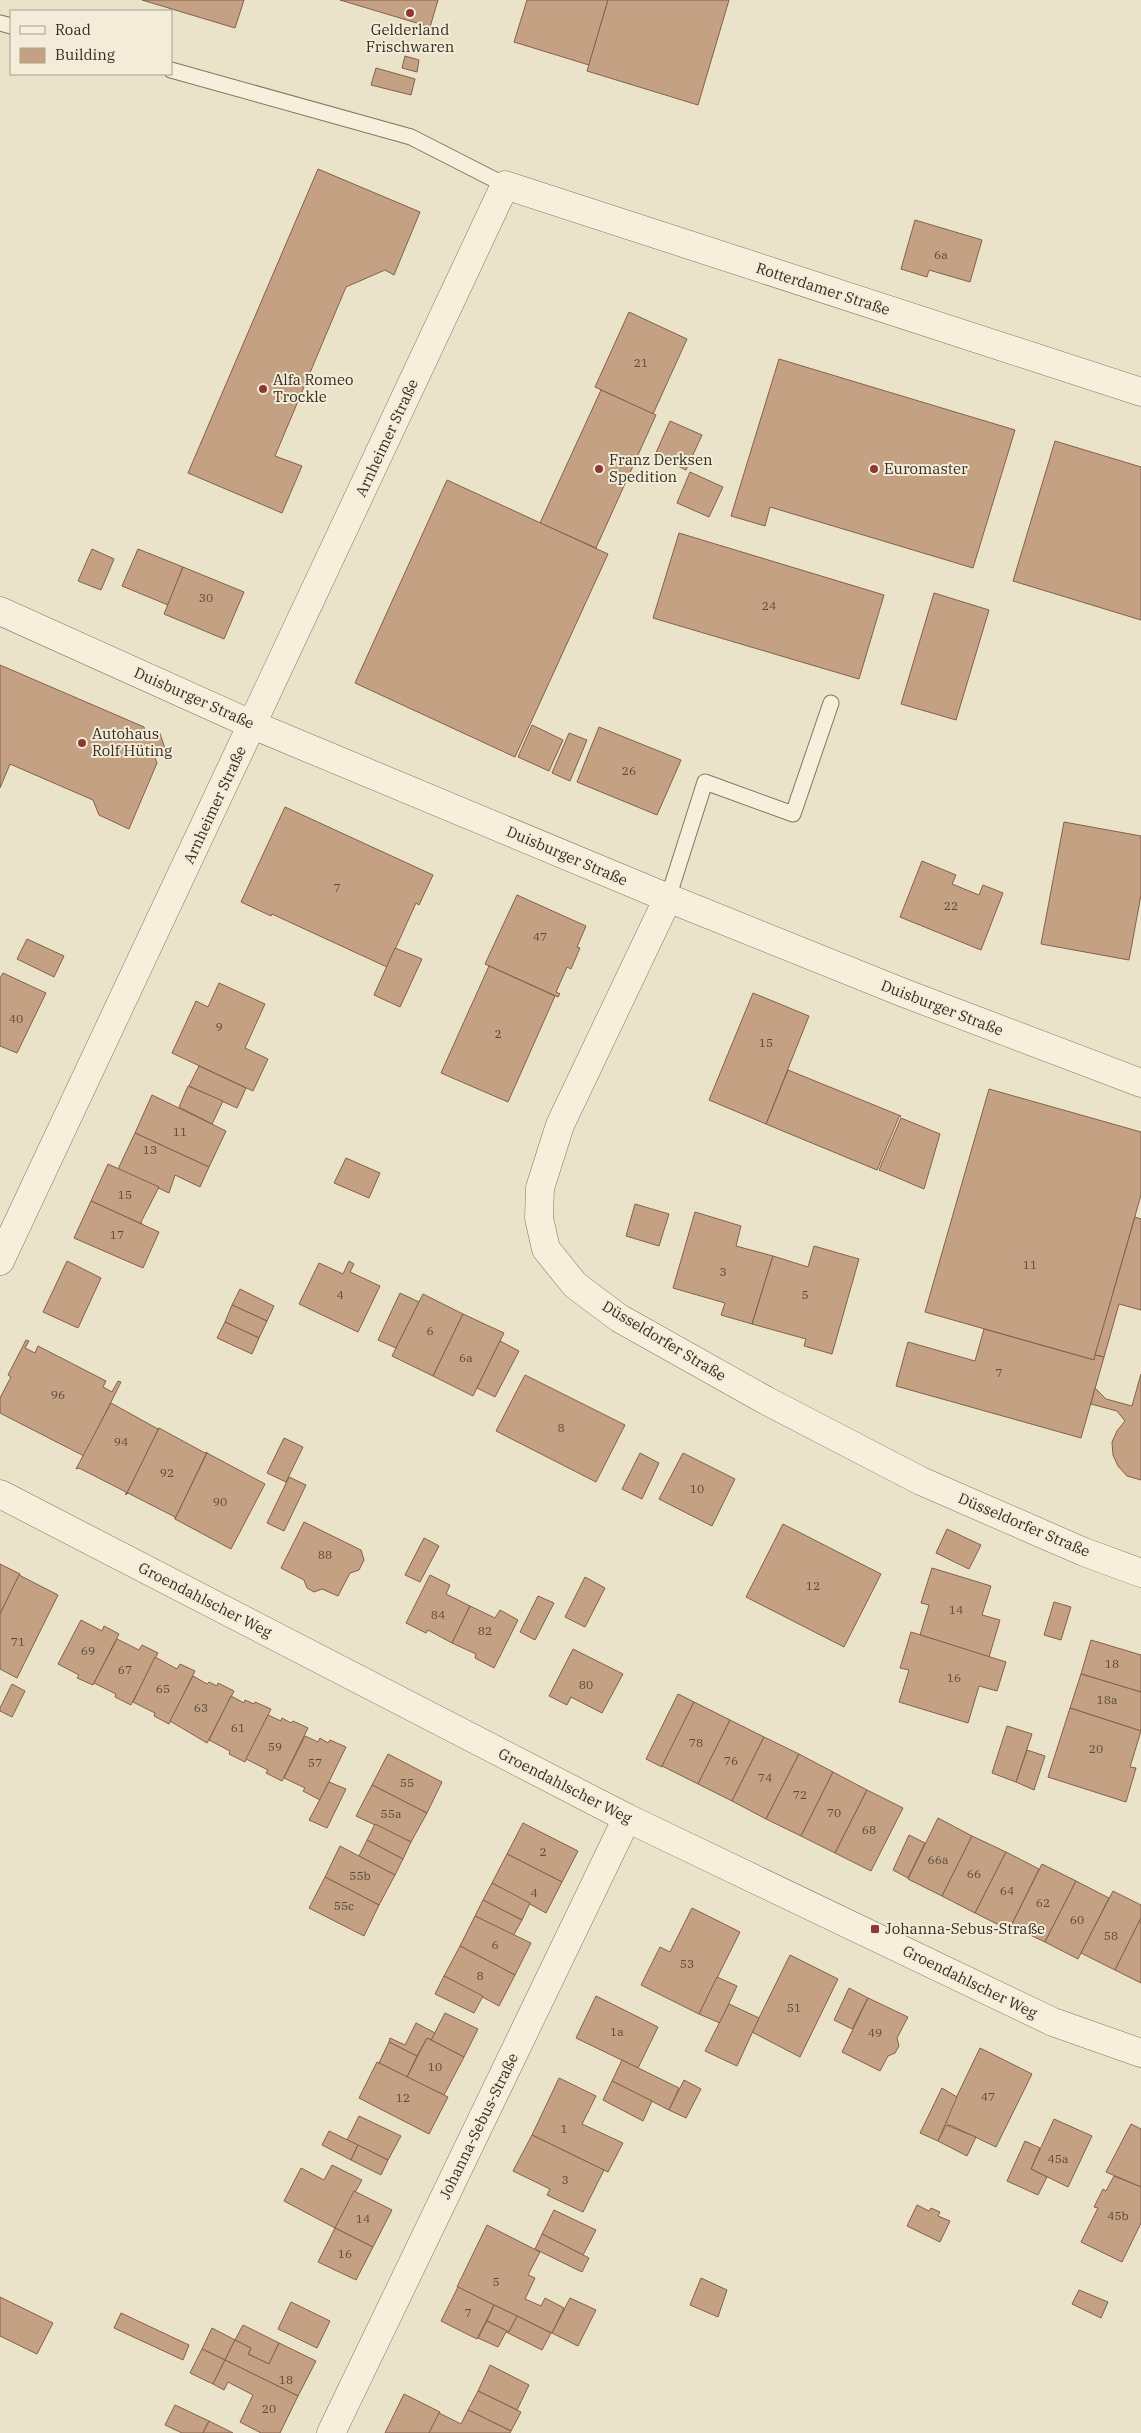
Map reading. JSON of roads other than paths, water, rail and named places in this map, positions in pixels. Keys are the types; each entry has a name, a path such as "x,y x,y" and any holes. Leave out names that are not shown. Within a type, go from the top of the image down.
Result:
{"street":[{"name":"Rotterdamer Straße","path":"505,185 1141,392"},
{"name":"Arnheimer Straße","path":"0,1261 505,185"},
{"name":"Duisburger Straße","path":"0,611 252,725 668,898 904,993 1141,1083"},
{"name":"Düsseldorfer Straße","path":"668,898 560,1125 540,1188 539,1218 546,1249 575,1285 619,1318 766,1401 921,1481 1084,1552 1141,1574"},
{"name":"Groendahlscher Weg","path":"0,1494 627,1818 1053,2022 1141,2053"},
{"name":"Johanna-Sebus-Straße","path":"331,2433 627,1818"}],"lane":[{"path":"172,70 411,137 505,185"},
{"path":"668,898 705,782 793,814 831,703"}],"place":[{"name":"Gelderland Frischwaren","path":"410,13"},
{"name":"Alfa Romeo Trockle","path":"263,389"},
{"name":"Franz Derksen Spedition","path":"599,469"},
{"name":"Euromaster","path":"874,469"},
{"name":"Autohaus Rolf Hüting","path":"82,743"},
{"name":"Johanna-Sebus-Straße","path":"875,1929"}]}
